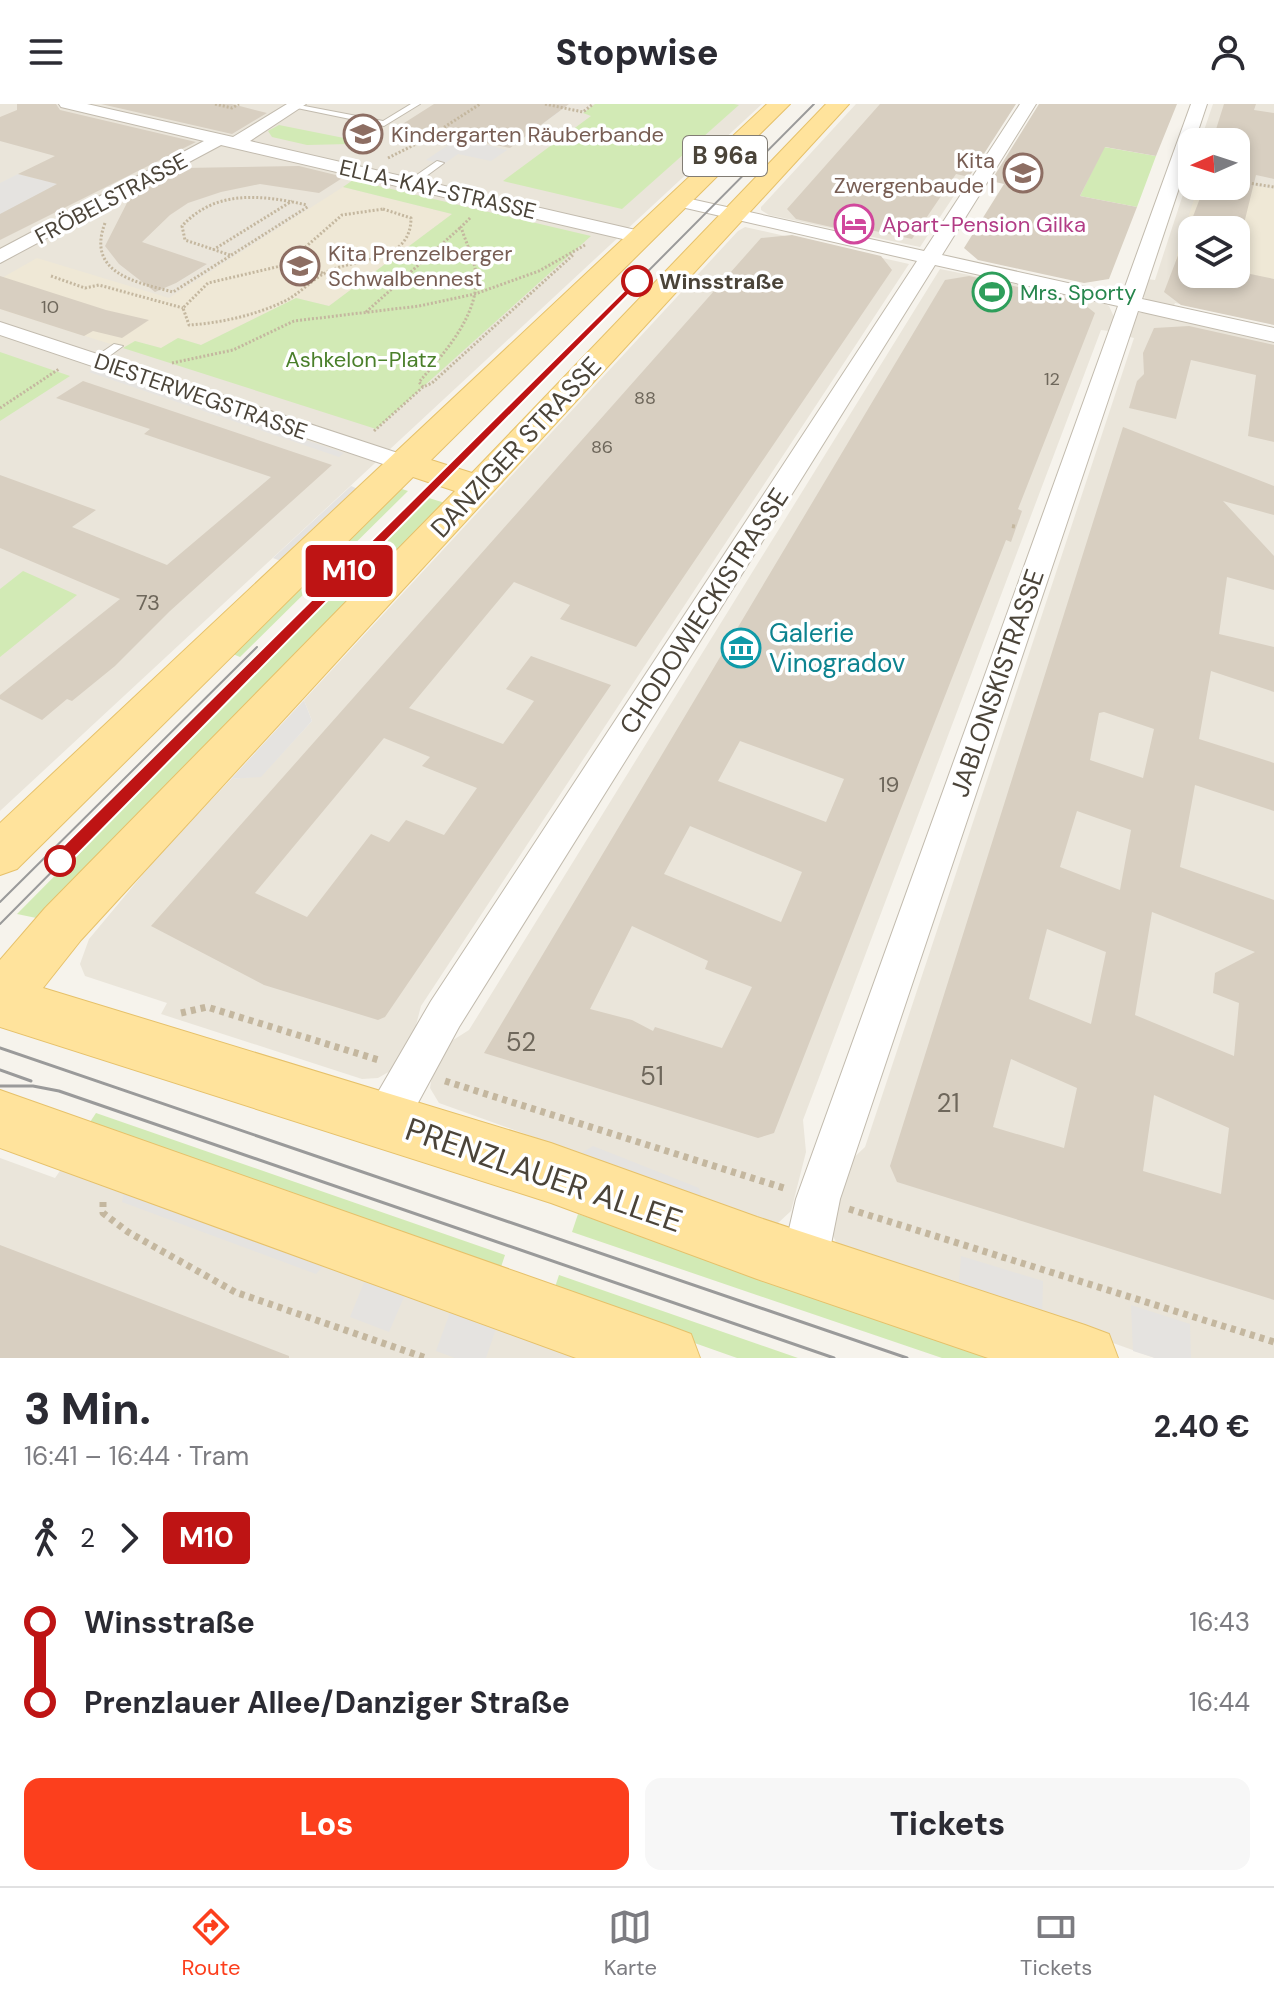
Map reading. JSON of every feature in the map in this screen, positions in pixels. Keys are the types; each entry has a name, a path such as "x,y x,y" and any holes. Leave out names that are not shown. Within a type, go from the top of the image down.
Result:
{"main road":[{"name":"B 96a","path":"0,854 779,104"},
{"name":"DANZIGER STRASSE","path":"0,1001 63,924 838,104"},
{"path":"404,463 479,487"},
{"name":"PRENZLAUER ALLEE","path":"0,1001 551,1173 804,1264 1085,1358"},
{"path":"0,1119 667,1358"}],"street":[{"name":"ELLA-KAY-STRASSE","path":"67,104 640,237"},
{"name":"CHODOWIECKISTRASSE","path":"385,1121 445,1014 1028,104"},
{"name":"JABLONSKISTRASSE","path":"804,1264 818,1199 1199,104"},
{"path":"229,140 298,105"},
{"name":"FRÖBELSTRASSE","path":"0,257 229,140"},
{"path":"677,201 1274,335"},
{"name":"DIESTERWEGSTRASSE","path":"0,328 404,463"}],"lane":[{"path":"298,105 384,124 416,104"},
{"path":"411,183 440,163"},
{"path":"96,361 118,346"}],"path":[{"path":"215,104 232,110 239,104"},
{"path":"380,163 426,139 480,104"},
{"path":"545,104 583,112 591,104"},
{"path":"1250,183 1274,187"},
{"path":"106,222 97,241 99,255 113,269 133,280 173,292 309,206 272,197 243,197 198,211 187,218 181,234 193,245 231,255"},
{"path":"212,251 292,201"},
{"path":"365,312 480,208"},
{"path":"383,209 411,218 407,240 392,253 325,274 285,301 219,323 189,325 183,308 208,283 282,266 342,215 383,209"},
{"path":"423,387 419,382 447,346 475,294 477,278 461,227"},
{"path":"374,432 586,244"},
{"path":"168,365 233,350 294,321 444,302 475,294 539,271 576,252"},
{"path":"290,261 325,274"},
{"path":"282,266 296,277 314,282"},
{"path":"51,276 85,288 99,285 183,308"},
{"path":"0,408 56,371"},
{"path":"173,1010 181,1013 207,1007 396,1066"},
{"path":"98,1192 103,1213 128,1232 235,1292 426,1358"}],"shaded area":[{"path":"0,104 762,104 0,811"},
{"path":"509,104 559,112 528,134 496,128 476,142 507,150 491,161 458,154 444,164 426,160"},
{"path":"856,104 1015,104 920,247 769,215 761,210"},
{"path":"1213,104 1274,104 1274,324 1175,303 1173,308 1147,301 1142,294 1147,279 1155,280 1181,200 1250,200 1250,128 1205,128"},
{"path":"18,174 37,179 45,175 64,181 0,215 0,183"},
{"path":"1250,185 1274,189 1274,279 1250,275 1250,216 1189,216 1194,200 1250,200"},
{"name":"Kita Prenzelberger Schwalbennest","path":"343,187 452,214 329,306 296,298 201,345 178,338 161,348 135,341 123,348 0,309 0,279 37,258 169,298"},
{"path":"745,227 909,264 421,1006 414,1033 392,1070 378,1078 362,1079 161,1014 167,1003 85,976 80,964 89,939 154,861 231,779 261,776 312,721 304,700"},
{"path":"940,269 1099,301 1109,306 1114,317 1109,331 1101,330 803,1120 806,1152 791,1211 777,1224 439,1103 430,1088 433,1071 450,1042 469,1030"},
{"path":"1137,313 1153,313 1274,343 1274,1358 1155,1358 837,1244 832,1234 846,1165 865,1147 1134,338 1126,336"},
{"path":"94,369 344,453 339,457 89,372"},
{"path":"351,486 358,489 281,561 273,558"},
{"path":"304,700 312,721 261,777 231,779"},
{"path":"593,1146 699,1188 704,1204 580,1154"},
{"path":"0,1158 55,1178 64,1165 597,1358 0,1358"},
{"path":"125,1187 328,1261 316,1274 122,1202"},
{"path":"961,1256 1043,1281 1042,1321 958,1293"},
{"path":"367,1275 407,1290 389,1332 350,1317"},
{"path":"1131,1305 1190,1324 1191,1358 1155,1358 1133,1351"},
{"path":"452,1307 498,1323 486,1358 455,1358 436,1351"}],"green space":[{"path":"595,104 739,105 622,209 503,181 591,116 583,113"},
{"path":"279,125 354,140 349,144 307,145 272,137 268,131"},
{"path":"1104,147 1156,156 1137,207 1080,196"},
{"name":"Ashkelon-Platz","path":"353,180 591,236 376,429 123,348 135,341 161,348 178,338 201,345 296,298 329,306 452,214 343,187"},
{"path":"0,352 70,376 0,421"},
{"path":"396,487 408,491 240,657 228,652"},
{"path":"429,498 448,504 46,920 17,914"},
{"path":"23,571 77,595 0,657 0,589"},
{"path":"96,1113 505,1255 499,1273 86,1128"},
{"path":"578,1214 1010,1358 942,1358 572,1232"},
{"path":"559,1275 798,1358 737,1358 553,1293"}],"building":[{"path":"17,104 56,104 60,110 196,142 0,240 0,214 57,184 18,174 55,156 0,141 0,117 17,110"},
{"path":"101,104 232,104 267,113 232,134"},
{"path":"434,104 569,104 510,148 401,125"},
{"path":"880,104 1016,104 969,177 956,174 912,239 856,227 862,234 796,219 787,209"},
{"path":"1039,104 1177,104 1156,156 1105,147 1080,196 1137,207 1109,279 1084,283 978,260 964,248 1004,184 991,181"},
{"path":"1224,104 1256,104 1254,110 1274,113 1274,179 1256,175 1250,199 1250,128 1216,128"},
{"path":"299,166 344,177 319,193 260,184 221,192 188,203 170,215 142,242 207,264 155,292 119,264 105,246 130,197 184,168"},
{"path":"1199,200 1250,200 1246,216 1193,216"},
{"path":"792,235 881,256 892,270 636,647 560,619 570,605 514,582 409,708 503,744 534,701 506,689 531,656 611,685 385,1017 378,1020 264,985 151,926 761,238","holes":["384,738 430,757 422,766 477,788 444,835 406,820 389,842 371,834 307,917 255,893"]},
{"path":"1178,256 1178,288 1250,288 1250,274 1274,279 1274,325 1181,305 1164,292"},
{"path":"0,276 106,310 149,320 122,338 93,331 84,336 0,309"},
{"path":"969,276 1080,301 1095,313 1018,509 1022,511 1011,542 1006,540 774,1133 758,1138 484,1053 945,280","holes":["740,741 844,779 826,822 718,781","690,826 802,872 781,922 664,874","632,926 708,961 705,969 752,987 722,1048 655,1027 653,1031 632,1020 590,1009"]},
{"path":"1189,326 1274,345 1274,442 1248,436 1256,375 1191,360 1176,419 1129,408 1137,381 1144,374 1143,353 1154,328"},
{"path":"83,381 332,465 170,611 115,666 72,701 67,699 42,720 0,699 0,695 120,599 0,548 0,475 96,510 72,527 167,565 271,477 144,434 150,429 56,398"},
{"path":"1123,427 1274,486 1274,515 1223,501 1274,556 1274,590 1227,577 1219,634 1274,647 1274,692 1211,671 1199,739 1274,763 1274,811 1195,785 1180,867 1274,900 1274,1300 897,1182 890,1166","holes":["1099,713 1154,729 1143,778 1090,760","1077,811 1131,830 1120,890 1060,867","1152,912 1255,952 1215,973 1213,993 1239,1003 1234,1056 1135,1015","1047,929 1106,952 1091,1024 1029,999","1011,1059 1077,1088 1064,1148 993,1127","1154,1095 1229,1128 1221,1194 1143,1171"]},
{"path":"0,1245 289,1356 289,1358 0,1358"}],"tram line":[{"path":"0,924 814,104"},
{"name":"M10","path":"60,861 637,281"},
{"path":"0,902 257,647"},
{"path":"0,1048 907,1358"},
{"path":"0,1070 31,1081"},
{"path":"0,1086 33,1086 59,1091 834,1358"}],"place":[{"name":"Kindergarten Räuberbande","path":"363,134"},
{"name":"Kita Zwergenbaude I","path":"1023,173"},
{"name":"Apart-Pension Gilka","path":"854,224"},
{"name":"Kita Prenzelberger Schwalbennest","path":"300,266"},
{"name":"Winsstraße","path":"637,281"},
{"name":"Mrs. Sporty","path":"992,292"},
{"name":"Galerie Vinogradov","path":"741,648"}]}
